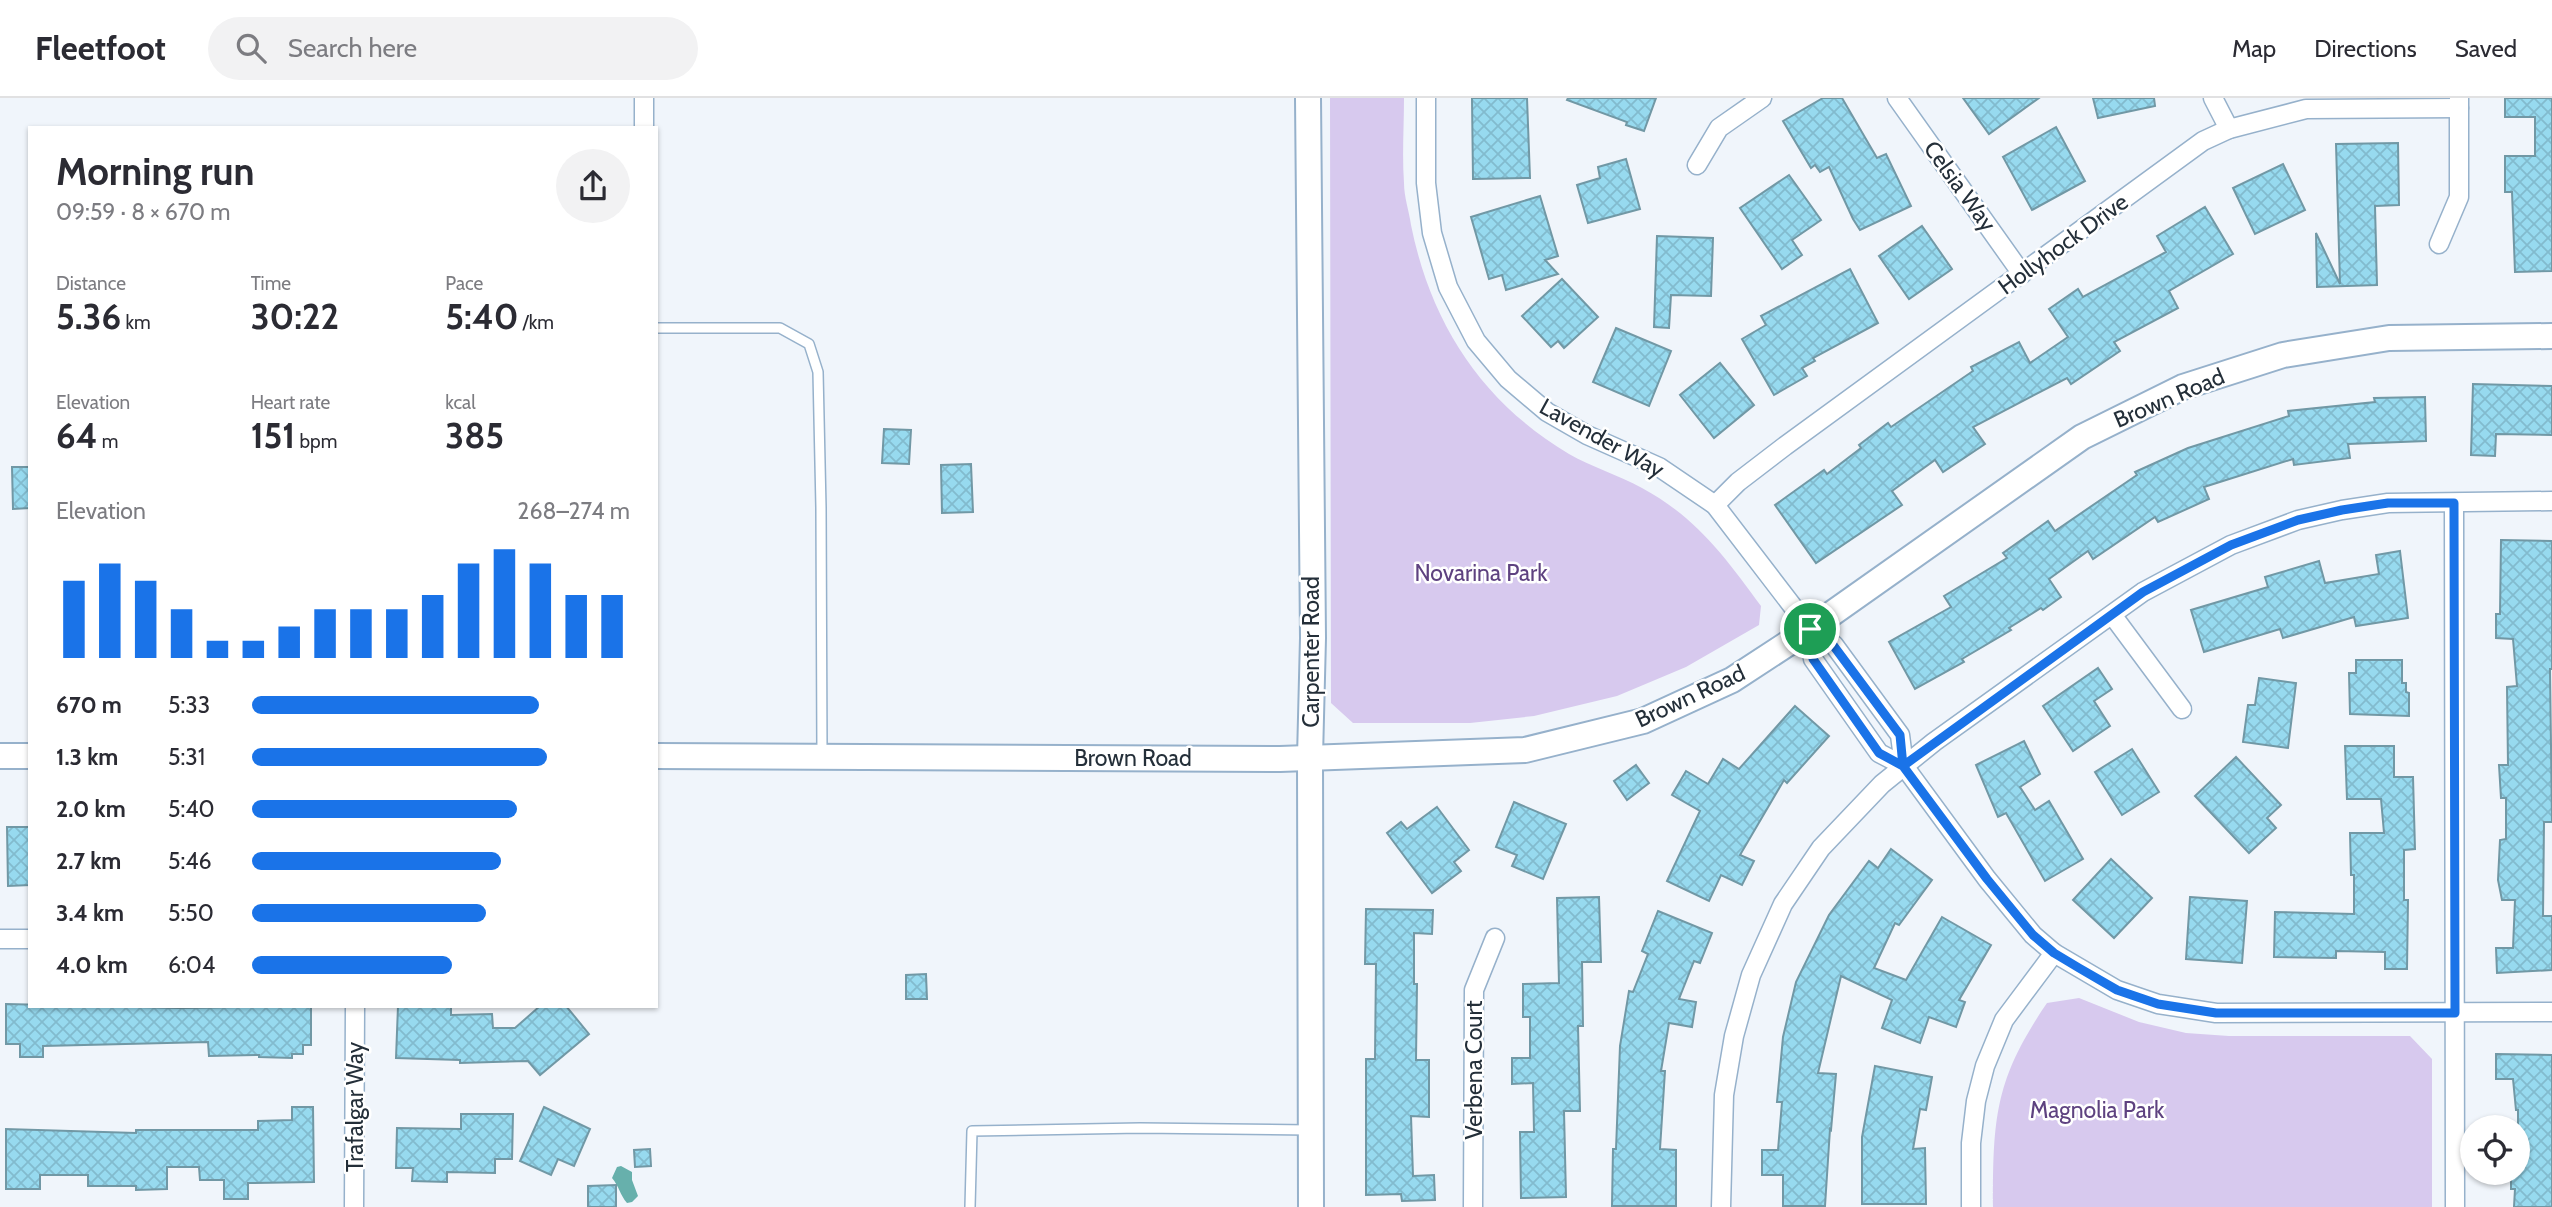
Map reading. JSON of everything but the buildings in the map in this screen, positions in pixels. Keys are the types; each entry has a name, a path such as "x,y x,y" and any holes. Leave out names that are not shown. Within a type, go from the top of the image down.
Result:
{"street":[{"path":"644,98 644,126"},
{"name":"Carpenter Road","path":"1308,98 1312,638 1311,1207"},
{"name":"Lavender Way","path":"1426,98 1426,183 1432,233 1448,287 1476,341 1508,379 1547,412 1587,435 1659,467 1715,505 1810,629 1833,645 1900,735 1903,766"},
{"path":"1697,165 1720,128 1762,98"},
{"name":"Celsia Way","path":"1897,98 2022,274"},
{"path":"2213,98 2229,129"},
{"path":"2440,244 2459,197 2459,103"},
{"name":"Hollyhock Drive","path":"1715,505 1738,482 1785,446 2203,141 2229,129 2306,109 2459,103"},
{"name":"Brown Road","path":"658,755 1280,759 1525,750 1643,722 1732,680 1810,629 2082,437 2183,387 2283,355 2389,338 2552,336"},
{"path":"1721,1207 1724,1095 1734,1036 1751,975 1783,904 1821,848 1877,789 1903,766 2143,592 2231,545 2298,520 2388,503 2552,501"},
{"path":"2454,503 2455,1207"},
{"path":"2113,616 2182,709"},
{"name":"Lavender Way","path":"1810,629 1813,659 1879,753 1903,766 1994,889 2033,935 2054,953 2117,990 2158,1004 2216,1013 2552,1012"},
{"path":"0,755 28,755"},
{"name":"Verbena Court","path":"1473,1207 1474,990 1495,938"},
{"path":"0,939 28,939"},
{"path":"1971,1207 1971,1143 1976,1101 1985,1066 2004,1020 2054,953"},
{"name":"Trafalgar Way","path":"354,1207 355,1008"}],"lane":[{"path":"658,328 780,328 809,344 818,372 822,758"},
{"path":"970,1207 972,1131 1140,1128 1311,1130"}],"green space":[{"name":"Novarina Park","path":"1330,98 1404,98 1404,188 1420,261 1447,327 1486,385 1510,410 1569,454 1642,488 1694,525 1722,555 1761,606 1759,625 1686,667 1617,696 1534,716 1470,723 1353,723 1331,703"},
{"name":"Magnolia Park","path":"2079,998 2139,1022 2186,1033 2229,1036 2410,1036 2432,1059 2432,1207 1993,1207 1996,1123 2007,1077 2017,1054 2047,1003"}],"shaded area":[{"path":"621,1166 632,1172 638,1196 632,1202 627,1203 612,1178 617,1167"}],"route":[{"path":"1810,629 1813,659 1879,753 1903,766 2143,592 2231,545 2298,520 2342,510 2388,503 2454,503 2455,1013 2216,1013 2158,1004 2117,990 2079,968 2054,953 2033,935 1987,879 1903,766 1900,735 1833,645 1810,629"}]}
